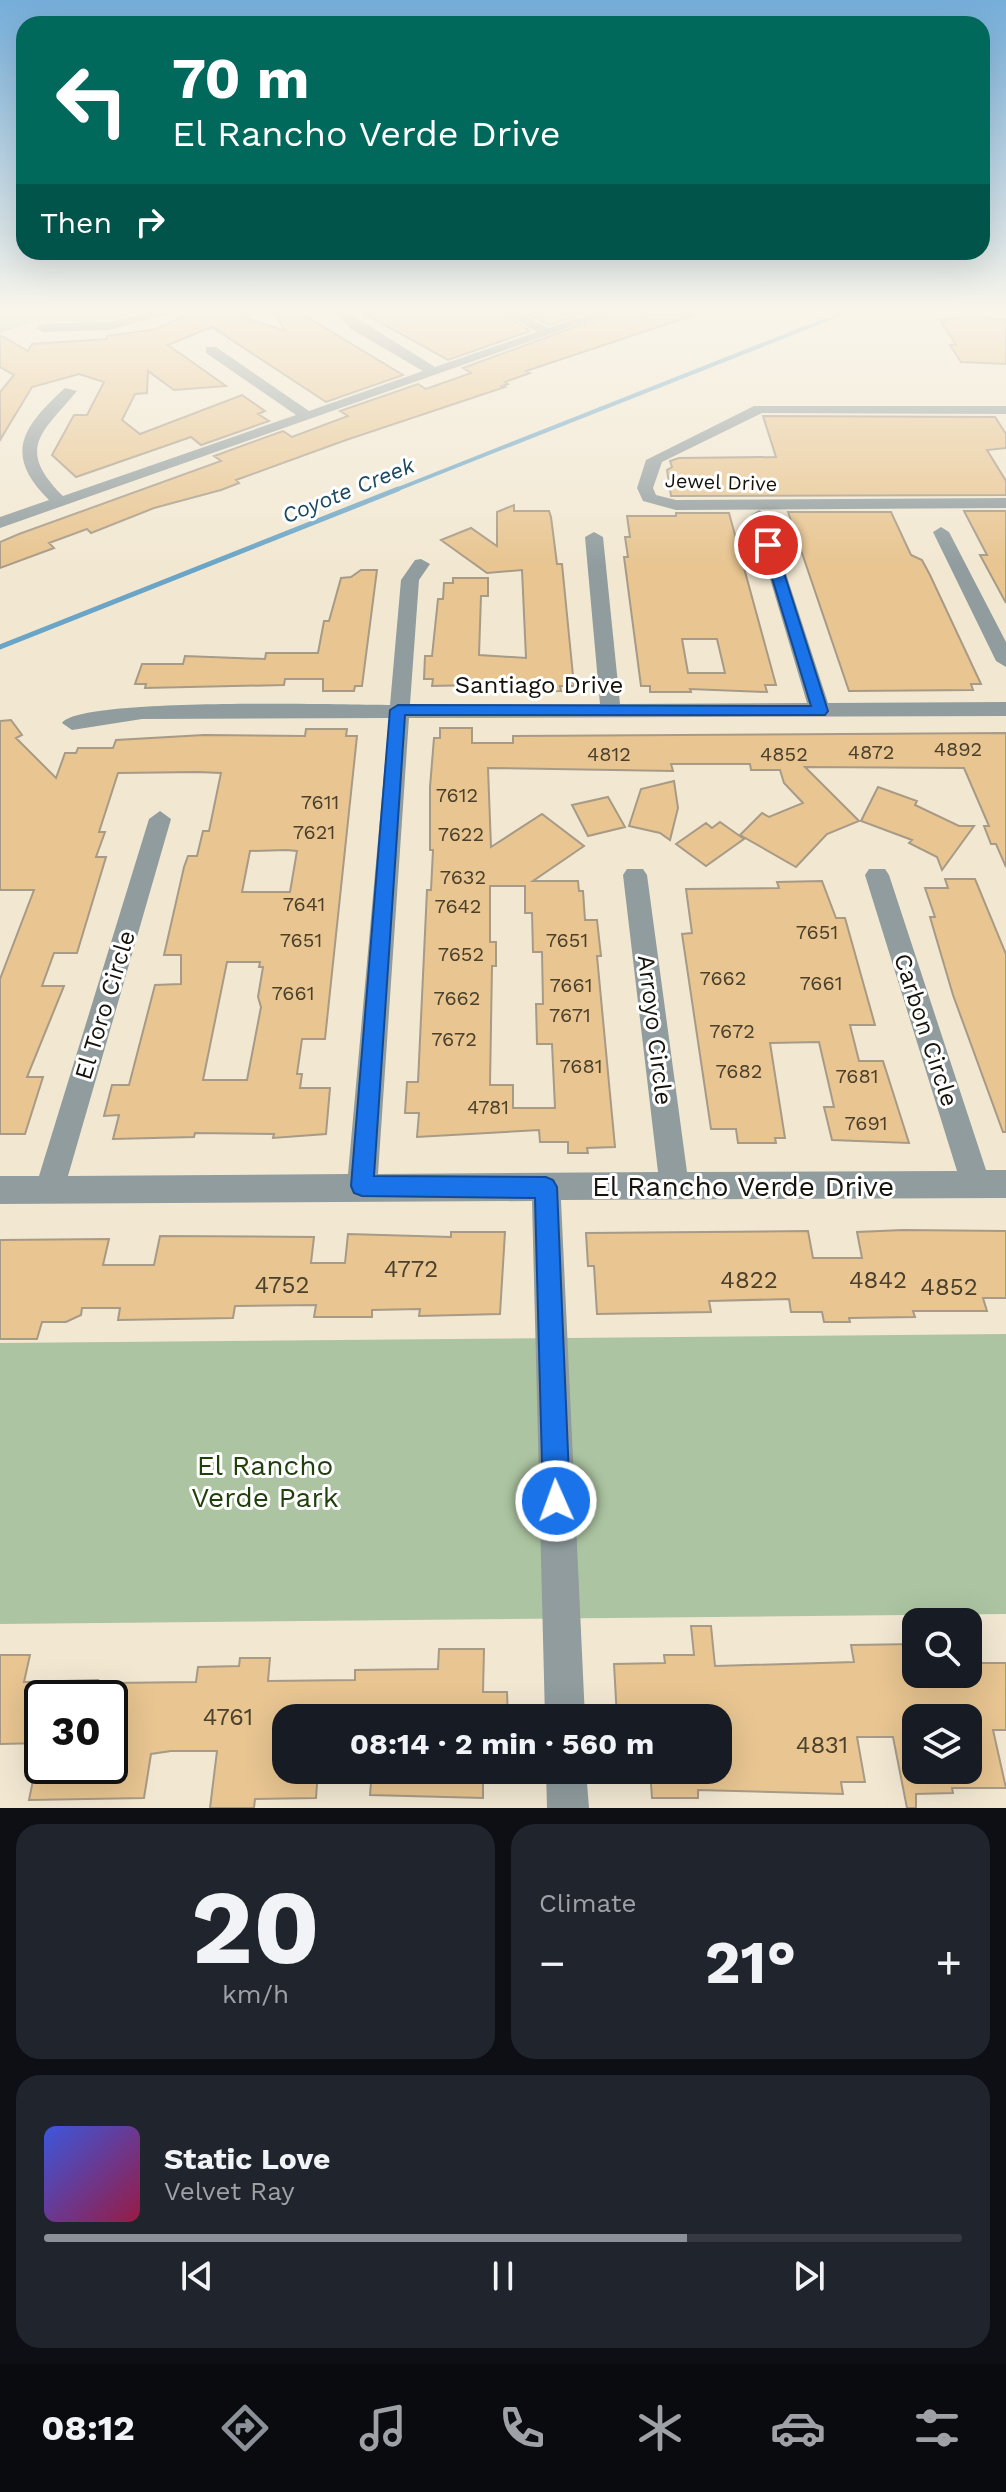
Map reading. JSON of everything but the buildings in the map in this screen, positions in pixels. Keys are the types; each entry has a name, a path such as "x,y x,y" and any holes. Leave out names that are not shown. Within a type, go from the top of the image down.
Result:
{"street":[{"path":"60,502 33,473 29,451 50,408 63,397"},
{"path":"280,397 307,416"},
{"path":"0,523 361,397"},
{"name":"Jewel Drive","path":"1006,410 759,409 657,459 652,463 645,488 649,498 676,505 1006,503"},
{"path":"759,515 820,711"},
{"path":"941,532 1006,661"},
{"path":"594,537 611,712"},
{"path":"362,1186 410,580 421,564"},
{"name":"Santiago Drive","path":"72,723 142,712 1006,709"},
{"name":"El Toro Circle","path":"49,1190 92,1043 111,993 160,819"},
{"name":"Arroyo Circle","path":"635,875 674,1186"},
{"name":"Carbon Circle","path":"877,875 976,1185"},
{"name":"El Rancho Verde Drive","path":"0,1190 1006,1184"},
{"path":"546,1187 564,1704"},
{"path":"567,1784 568,1808"}],"green space":[{"name":"El Rancho Verde Park","path":"1006,1334 1006,1614 982,1614 982,1608 902,1608 902,1615 0,1624 0,1343"}],"waterway":[{"name":"Coyote Creek","path":"393,491 630,397"},
{"name":"Coyote Creek","path":"0,647 398,489"}],"route":[{"path":"556,1501 546,1187 362,1186 398,710 820,711 768,545"}]}
